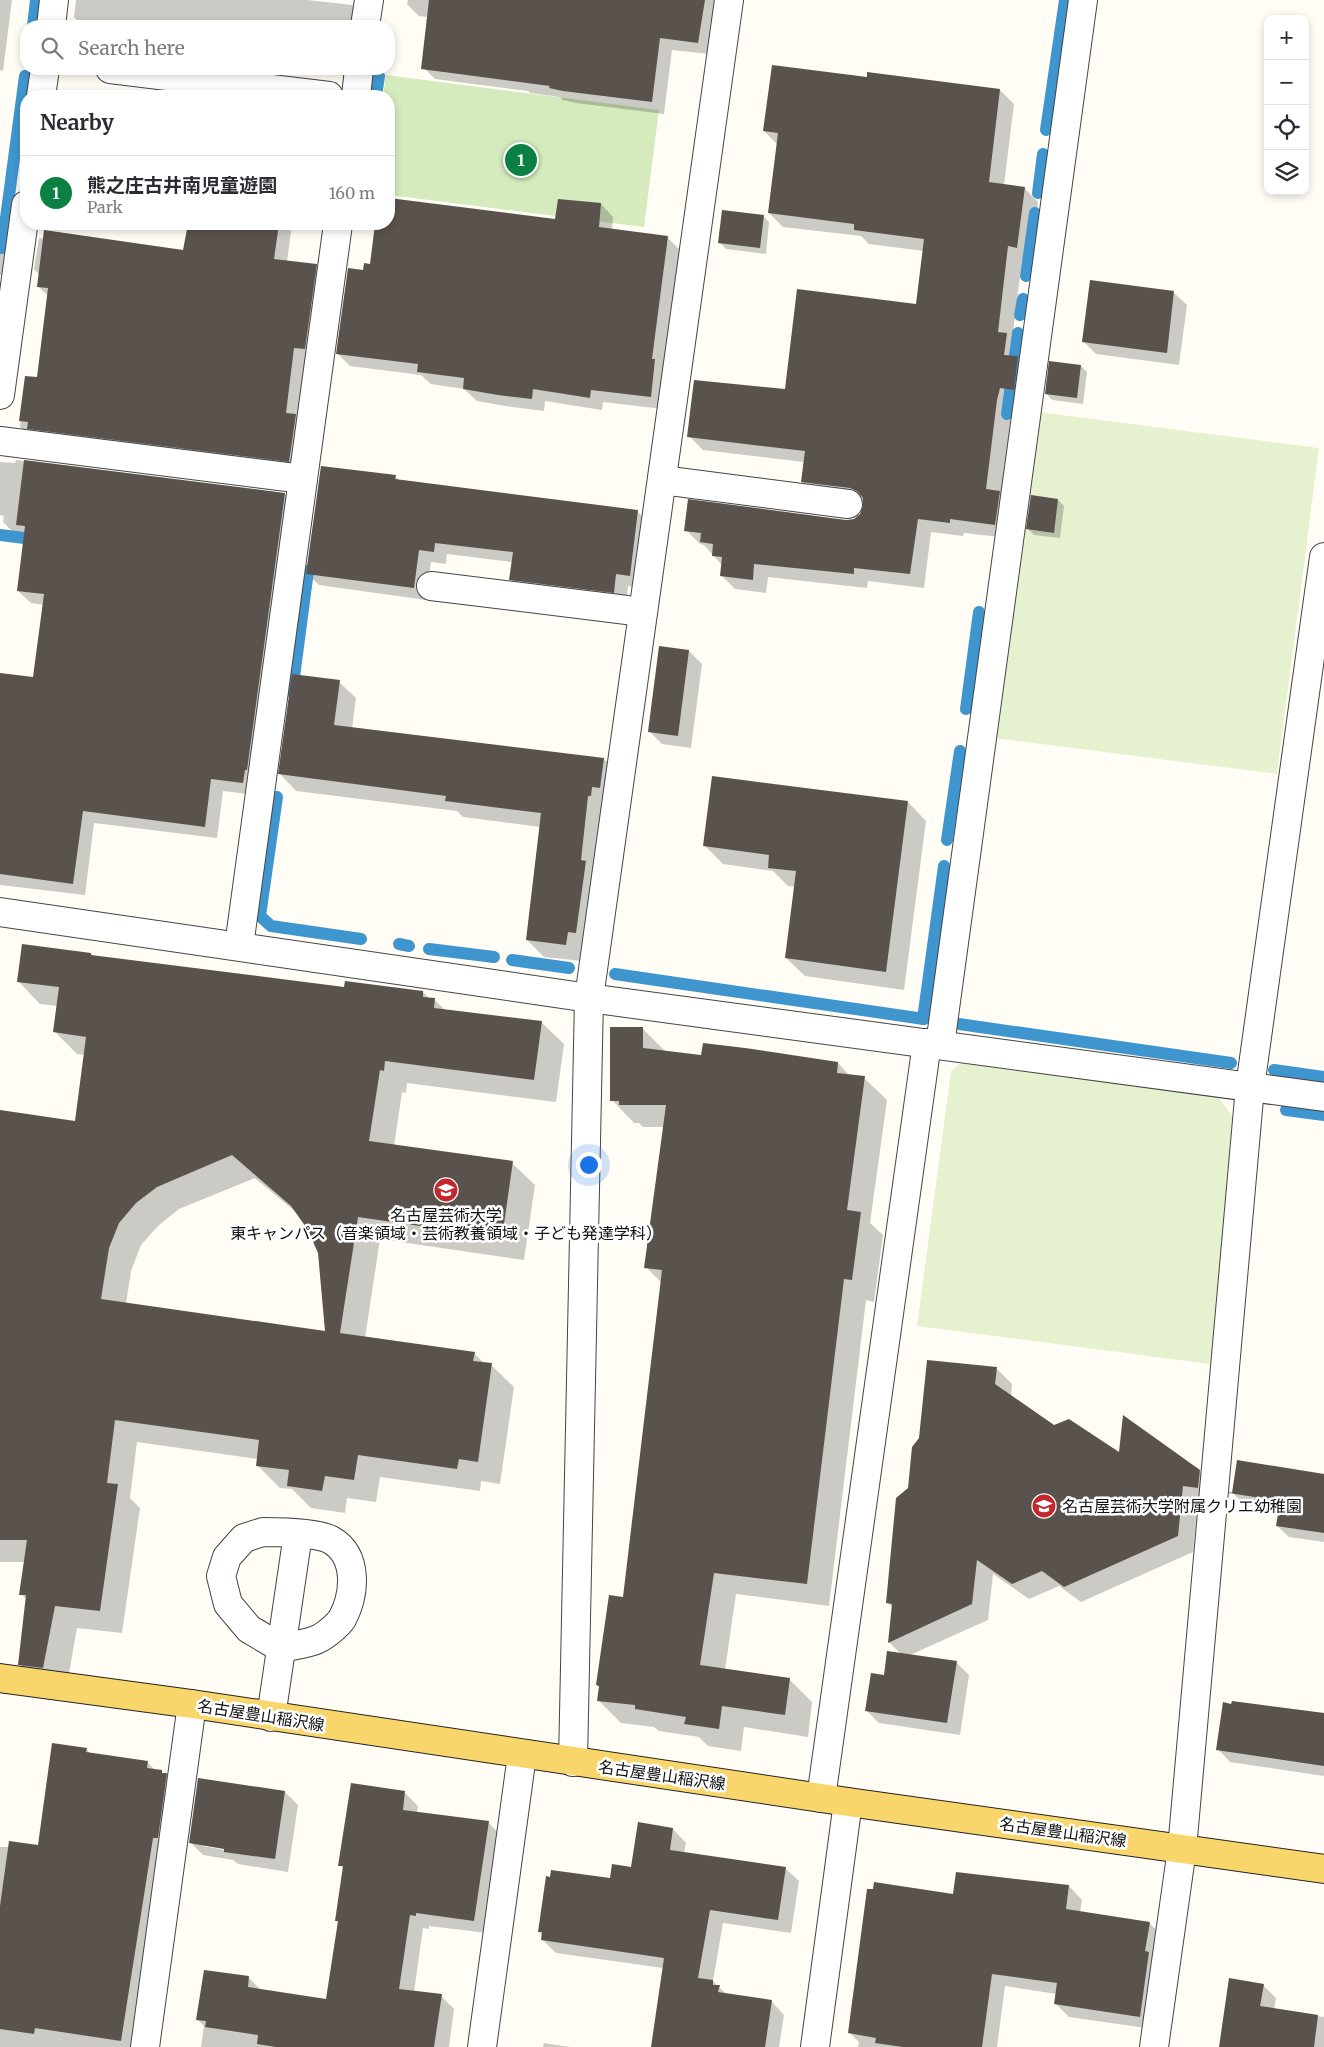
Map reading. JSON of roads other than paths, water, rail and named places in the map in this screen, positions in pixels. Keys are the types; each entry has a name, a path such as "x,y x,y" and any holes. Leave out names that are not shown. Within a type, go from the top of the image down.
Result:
{"main road":[{"name":"名古屋豊山稲沢線","path":"0,1678 192,1704 522,1755 1324,1869"}],"street":[{"path":"52,20 54,0"},
{"path":"366,20 369,0"},
{"path":"573,1762 589,998 729,0"},
{"path":"821,1798 934,1044 1083,0"},
{"path":"42,90 44,75"},
{"path":"159,75 280,90"},
{"path":"357,90 358,75"},
{"path":"0,394 23,230"},
{"path":"239,946 337,230"},
{"path":"0,441 303,479"},
{"path":"662,480 848,504"},
{"path":"1154,2047 1182,1849 1250,1087 1324,557"},
{"path":"431,586 643,612"},
{"path":"0,912 589,998 1324,1097"},
{"path":"263,1532 298,1534 331,1540 346,1554 353,1575 350,1596 341,1621 318,1639 281,1648 249,1630 228,1604 221,1576 228,1557 244,1538 263,1532"},
{"path":"271,1717 298,1534"},
{"path":"145,2047 192,1704"},
{"path":"482,2047 522,1755"},
{"path":"814,2047 848,1802"}],"waterway":[{"path":"34,20 36,0"},
{"path":"1046,130 1065,0"},
{"path":"23,90 25,76"},
{"path":"377,90 379,76"},
{"path":"2,248 20,113"},
{"path":"1038,193 1043,154"},
{"path":"1026,276 1035,213"},
{"path":"1020,315 1023,299"},
{"path":"1007,414 1018,333"},
{"path":"0,535 40,540"},
{"path":"292,692 308,571"},
{"path":"966,709 979,612"},
{"path":"947,840 960,751"},
{"path":"277,797 260,916 271,926 361,939"},
{"path":"923,1019 944,866"},
{"path":"399,944 409,946"},
{"path":"429,949 494,957"},
{"path":"512,960 569,968"},
{"path":"615,974 924,1019"},
{"path":"959,1024 1231,1063"},
{"path":"1274,1070 1324,1077"},
{"path":"1286,1110 1324,1115"}],"place":[{"name":"熊之庄古井南児童遊園","path":"521,160"},
{"name":"名古屋芸術大学 東キャンパス（音楽領域・芸術教養領域・子ども発達学科）","path":"446,1190"},
{"name":"名古屋芸術大学附属クリエ幼稚園","path":"1044,1506"}]}
